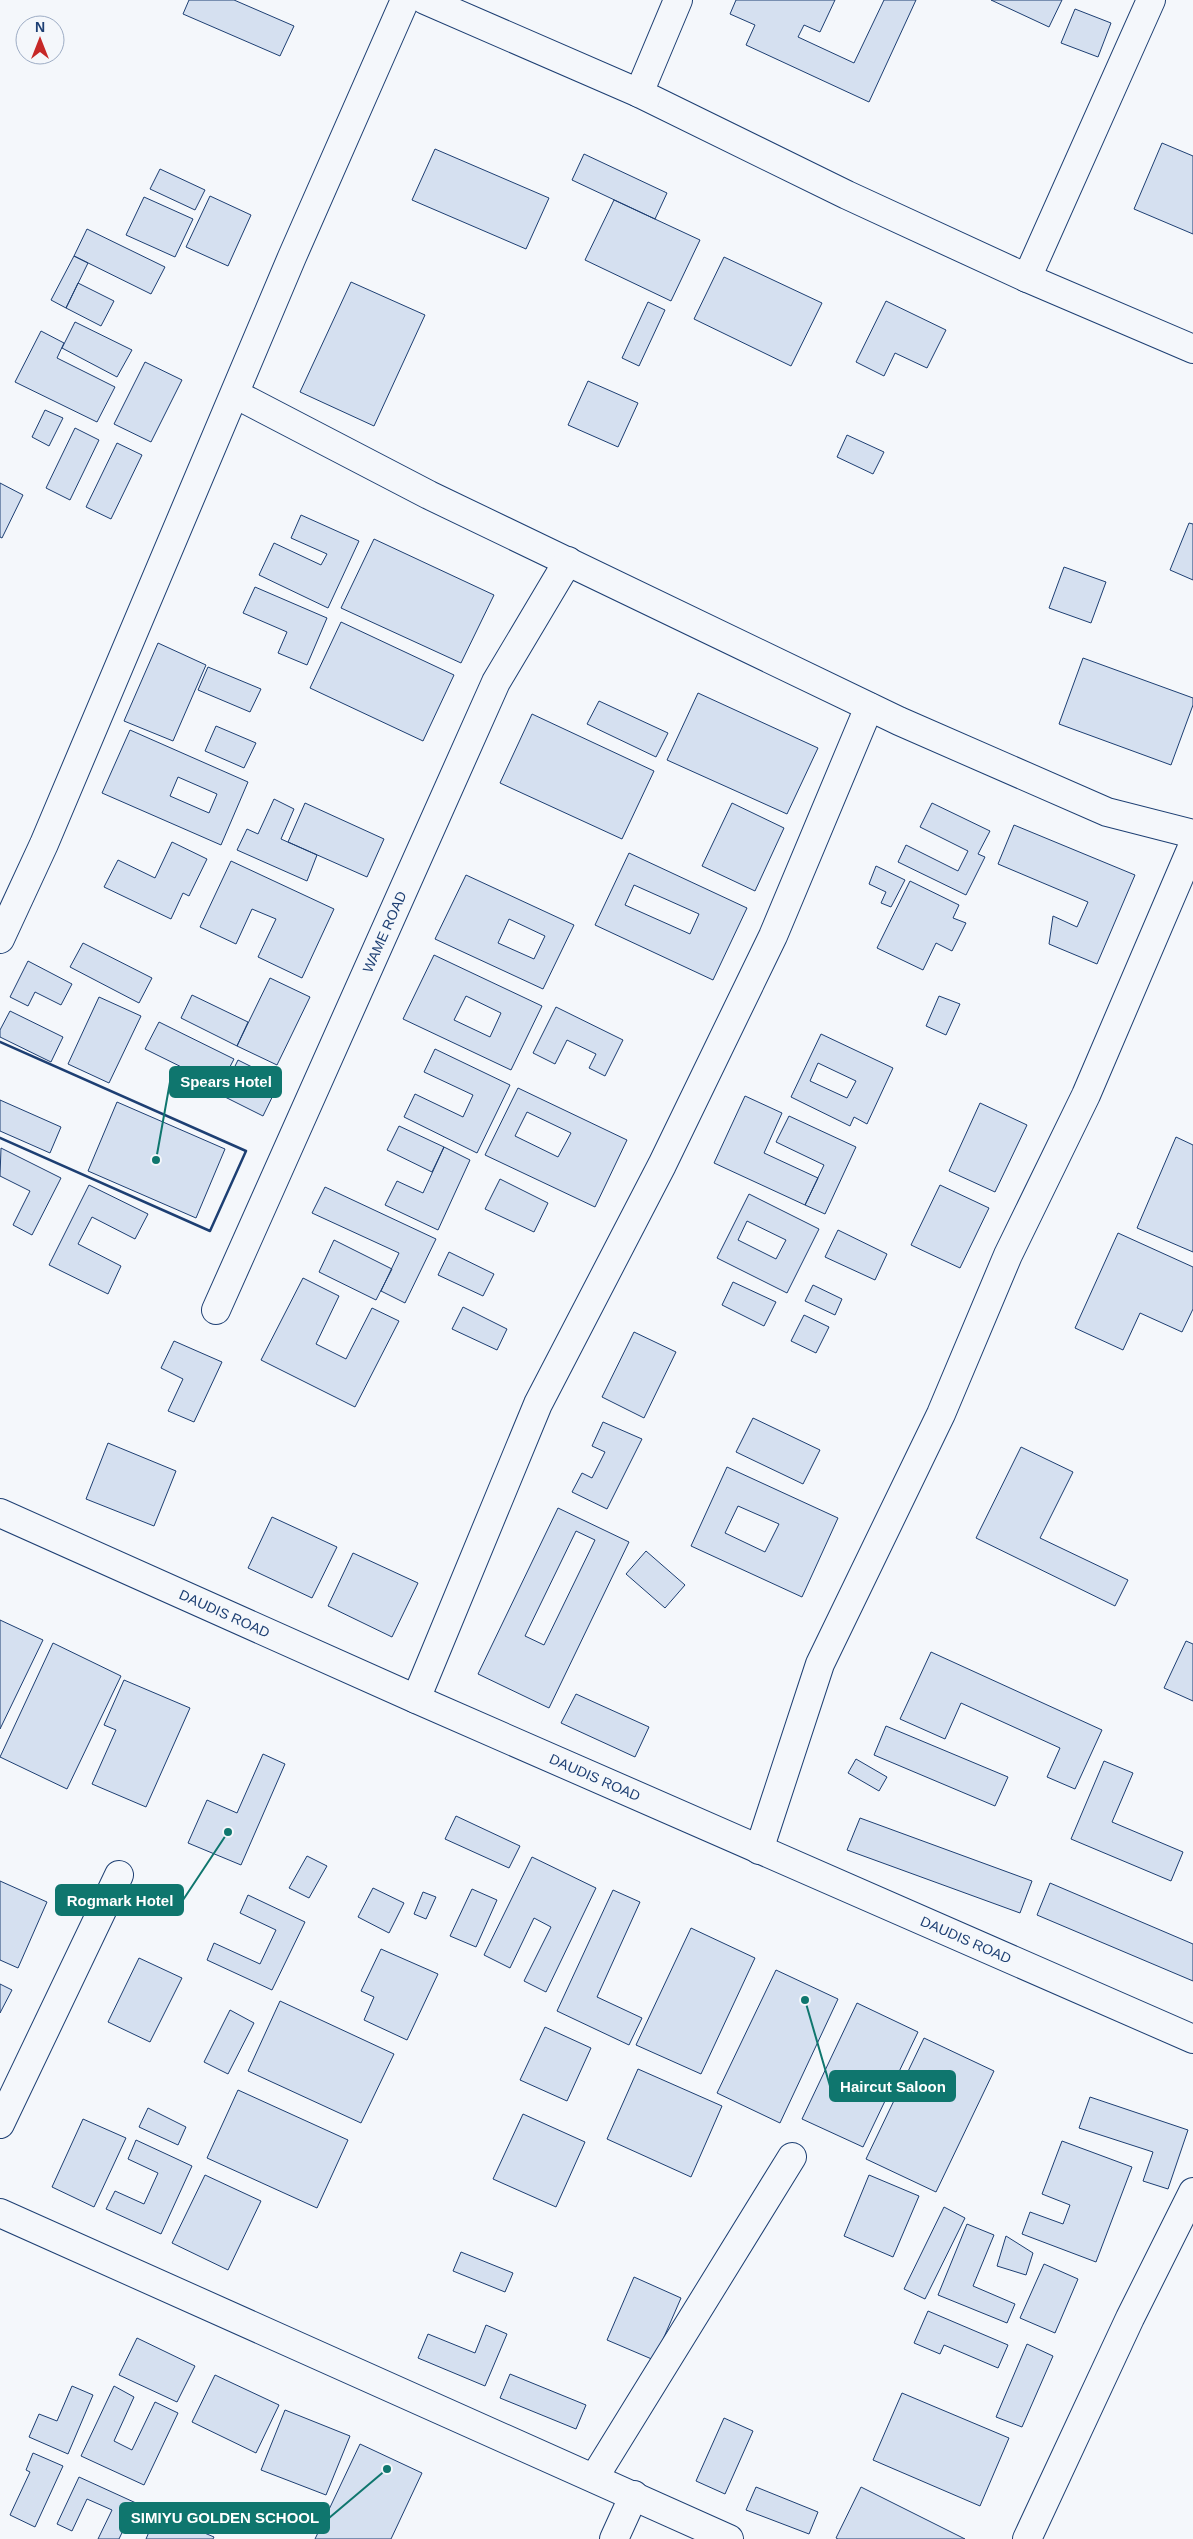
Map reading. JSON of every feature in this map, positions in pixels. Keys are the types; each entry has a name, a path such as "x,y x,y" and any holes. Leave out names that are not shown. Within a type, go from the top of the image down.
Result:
{"street":[{"path":"0,939 44,844 292,257 405,0"},
{"path":"425,0 639,93 848,195 1027,278 1193,349"},
{"path":"639,93 678,0"},
{"path":"1027,278 1151,0"},
{"path":"235,394 428,494 869,707 1107,812 1193,834"},
{"name":"WAME ROAD","path":"216,1310 496,682 568,561"},
{"path":"416,1699 538,1404 662,1165 773,936 869,707"},
{"path":"759,1850 820,1664 945,1406 1008,1255 1086,1095 1193,846"},
{"name":"DAUDIS ROAD","path":"0,1512 416,1699 1193,2039"},
{"path":"0,2124 119,1875"},
{"path":"594,2478 792,2157"},
{"path":"1027,2539 1130,2318 1193,2192"},
{"path":"0,2213 729,2539"},
{"path":"614,2539 634,2496"}],"building":[{"path":"189,0 234,0 294,26 280,56 183,14"},
{"path":"736,0 835,0 820,32 804,25 798,37 854,63 884,0 916,0 869,102 746,45 755,25 730,14"},
{"path":"991,0 1062,0 1049,27"},
{"path":"1075,9 1111,23 1098,57 1061,43"},
{"path":"1162,143 1193,156 1193,234 1134,209"},
{"path":"435,149 549,198 526,249 412,200"},
{"path":"584,154 667,193 655,219 572,180"},
{"path":"160,169 205,190 195,210 150,189"},
{"path":"210,196 251,215 228,266 186,247"},
{"path":"144,197 193,219 175,257 126,235"},
{"path":"614,200 700,240 671,301 585,260"},
{"path":"87,229 165,267 151,294 74,256"},
{"path":"74,256 88,263 66,308 51,300"},
{"path":"724,257 822,303 791,366 694,319"},
{"path":"351,282 425,315 374,426 300,392"},
{"path":"78,283 114,301 101,326 66,308"},
{"path":"886,301 946,330 927,368 895,353 884,376 856,362"},
{"path":"648,302 665,310 639,366 622,358"},
{"path":"75,322 132,350 117,377 62,348"},
{"path":"41,331 64,343 57,358 115,387 97,422 15,382"},
{"path":"145,362 182,380 151,442 114,424"},
{"path":"588,381 638,403 618,447 568,425"},
{"path":"45,410 63,418 49,446 32,437"},
{"path":"75,428 99,440 70,500 46,488"},
{"path":"847,435 884,452 873,474 837,457"},
{"path":"117,443 142,455 111,519 86,507"},
{"path":"0,483 23,495 2,538 0,537"},
{"path":"301,515 359,541 328,608 259,575 274,543 321,565 327,554 291,538"},
{"path":"1189,523 1193,524 1193,580 1170,570"},
{"path":"374,539 494,595 461,663 341,608"},
{"path":"1064,567 1106,582 1091,623 1049,608"},
{"path":"255,587 327,618 307,665 278,653 287,632 243,613"},
{"path":"341,622 454,675 423,741 310,688"},
{"path":"158,643 206,665 173,741 124,721"},
{"path":"1083,658 1193,698 1193,705 1171,765 1059,724"},
{"path":"208,667 261,689 250,712 198,690"},
{"path":"698,693 818,748 787,814 667,760"},
{"path":"599,701 668,733 656,757 587,724"},
{"path":"532,714 654,771 622,839 500,783"},
{"path":"216,726 256,743 244,768 205,751"},
{"path":"130,730 248,782 221,845 102,793","holes":["178,777 217,794 209,813 170,796"]},
{"path":"274,799 294,809 281,839 317,855 307,881 237,850 247,829 258,834"},
{"path":"305,803 384,839 367,877 288,842"},
{"path":"732,803 784,828 755,891 702,866"},
{"path":"932,803 990,831 978,854 985,857 966,895 898,862 906,845 958,871 968,851 920,827"},
{"path":"1014,825 1135,875 1097,964 1049,944 1053,916 1077,927 1088,902 998,864"},
{"path":"172,842 207,859 189,896 183,893 171,919 104,887 118,860 155,878"},
{"path":"629,853 747,908 713,980 595,925","holes":["634,885 699,914 690,934 625,905"]},
{"path":"231,861 334,909 302,978 258,957 276,919 252,909 236,944 200,927"},
{"path":"876,866 905,880 891,907 881,903 886,892 869,884"},
{"path":"466,875 574,925 543,989 435,939","holes":["509,919 545,936 534,959 498,943"]},
{"path":"910,881 959,905 953,918 966,923 952,951 936,943 923,970 877,948"},
{"path":"83,943 152,978 139,1003 70,967"},
{"path":"434,955 542,1006 511,1070 403,1019","holes":["466,996 501,1013 490,1037 454,1020"]},
{"path":"28,961 72,984 61,1005 35,992 28,1006 10,997"},
{"path":"270,978 310,997 277,1065 237,1046"},
{"path":"192,995 248,1022 237,1046 181,1018"},
{"path":"939,996 960,1004 946,1035 926,1026"},
{"path":"99,997 141,1016 109,1083 68,1064"},
{"path":"556,1007 623,1040 605,1076 589,1068 596,1054 567,1040 555,1064 533,1053"},
{"path":"10,1011 63,1037 51,1062 0,1037 0,1030"},
{"path":"159,1022 234,1059 220,1086 145,1049"},
{"path":"821,1034 893,1068 867,1124 854,1117 850,1126 791,1097","holes":["818,1063 856,1081 847,1098 810,1081"]},
{"path":"435,1049 510,1085 477,1153 404,1117 415,1094 463,1117 473,1095 424,1072"},
{"path":"238,1060 280,1081 263,1116 221,1095"},
{"path":"518,1088 627,1140 595,1207 485,1155","holes":["527,1112 571,1133 558,1157 515,1136"]},
{"path":"745,1096 782,1113 764,1153 818,1178 805,1205 714,1163"},
{"path":"0,1100 61,1127 50,1153 0,1131"},
{"path":"117,1102 225,1149 196,1218 88,1171"},
{"path":"980,1103 1027,1125 995,1192 949,1171"},
{"path":"789,1116 856,1147 825,1214 805,1205 824,1165 776,1142"},
{"path":"399,1126 444,1147 432,1172 387,1150"},
{"path":"1176,1137 1193,1145 1193,1252 1137,1228"},
{"path":"444,1147 470,1160 438,1230 385,1205 397,1181 423,1193"},
{"path":"1,1148 61,1178 32,1235 13,1225 30,1191 0,1176"},
{"path":"500,1179 548,1203 534,1232 485,1209"},
{"path":"89,1185 148,1214 135,1239 92,1217 78,1244 121,1266 108,1294 49,1265"},
{"path":"940,1185 989,1208 960,1268 911,1245"},
{"path":"325,1187 436,1239 405,1303 381,1291 399,1253 312,1213"},
{"path":"749,1194 819,1229 787,1293 717,1258","holes":["747,1221 786,1240 776,1259 738,1240"]},
{"path":"838,1230 887,1254 875,1280 825,1257"},
{"path":"1118,1233 1193,1267 1193,1309 1182,1332 1140,1313 1123,1350 1075,1328"},
{"path":"334,1240 392,1269 376,1300 319,1272"},
{"path":"449,1252 494,1274 483,1296 438,1275"},
{"path":"303,1278 339,1296 316,1344 346,1359 372,1308 399,1321 355,1407 261,1360"},
{"path":"733,1282 776,1302 764,1326 722,1305"},
{"path":"813,1285 842,1299 835,1315 805,1301"},
{"path":"463,1307 507,1329 497,1350 452,1329"},
{"path":"804,1315 829,1327 816,1353 791,1341"},
{"path":"634,1332 676,1352 644,1418 602,1397"},
{"path":"174,1341 222,1362 194,1422 168,1411 183,1379 161,1368"},
{"path":"753,1418 820,1450 803,1484 736,1452"},
{"path":"603,1422 642,1439 607,1509 572,1492 582,1473 592,1478 605,1452 592,1446"},
{"path":"108,1443 176,1471 154,1526 86,1499"},
{"path":"1021,1447 1073,1472 1040,1538 1128,1580 1115,1606 976,1538"},
{"path":"727,1467 838,1518 802,1597 691,1546","holes":["738,1506 779,1524 765,1552 725,1533"]},
{"path":"558,1508 629,1542 549,1708 478,1674","holes":["576,1531 595,1540 544,1645 525,1636"]},
{"path":"272,1517 337,1547 312,1598 248,1568"},
{"path":"646,1551 685,1585 665,1608 626,1574"},
{"path":"353,1553 418,1583 392,1637 328,1606"},
{"path":"0,1620 43,1640 0,1729"},
{"path":"1186,1641 1193,1644 1193,1701 1164,1688"},
{"path":"53,1643 121,1676 67,1789 0,1757"},
{"path":"931,1652 1102,1730 1075,1789 1047,1777 1060,1748 961,1703 945,1739 900,1719"},
{"path":"124,1680 190,1708 146,1807 92,1784 116,1730 104,1725"},
{"path":"576,1694 649,1727 635,1757 561,1723"},
{"path":"886,1726 1008,1777 995,1806 874,1755"},
{"path":"263,1754 285,1764 241,1865 188,1843 207,1800 237,1813"},
{"path":"856,1759 887,1777 879,1791 848,1773"},
{"path":"1104,1761 1133,1773 1112,1822 1183,1852 1171,1881 1071,1839"},
{"path":"456,1816 520,1846 509,1868 445,1839"},
{"path":"860,1818 1032,1881 1020,1913 847,1850"},
{"path":"307,1856 327,1866 309,1898 289,1888"},
{"path":"532,1857 596,1888 546,1992 524,1981 551,1927 534,1918 510,1968 484,1955"},
{"path":"0,1881 47,1902 18,1968 0,1960"},
{"path":"1050,1883 1193,1944 1193,1981 1037,1915"},
{"path":"373,1888 404,1903 389,1933 358,1917"},
{"path":"472,1889 497,1900 476,1947 450,1936"},
{"path":"613,1890 640,1902 597,1997 642,2018 629,2045 557,2011"},
{"path":"423,1892 436,1897 426,1919 414,1914"},
{"path":"248,1895 305,1922 272,1990 207,1960 214,1943 260,1964 276,1930 240,1913"},
{"path":"691,1928 755,1958 701,2074 636,2045"},
{"path":"381,1949 438,1974 407,2040 364,2020 374,1997 361,1991"},
{"path":"139,1958 182,1978 150,2042 108,2022"},
{"path":"776,1970 838,1999 780,2123 717,2093"},
{"path":"0,1984 12,1990 0,2013"},
{"path":"280,2001 394,2054 361,2123 248,2071"},
{"path":"857,2003 918,2032 863,2147 802,2119"},
{"path":"230,2010 254,2023 228,2074 204,2062"},
{"path":"545,2027 591,2048 567,2101 520,2080"},
{"path":"924,2038 994,2071 936,2192 866,2159"},
{"path":"638,2069 722,2106 691,2177 607,2139"},
{"path":"238,2090 348,2140 317,2208 207,2158"},
{"path":"1090,2097 1188,2130 1168,2189 1143,2181 1153,2152 1079,2128"},
{"path":"148,2108 186,2127 178,2145 139,2127"},
{"path":"523,2114 585,2142 556,2207 493,2179"},
{"path":"83,2119 126,2138 94,2207 52,2187"},
{"path":"136,2140 192,2166 161,2234 106,2209 115,2191 144,2204 158,2173 128,2159"},
{"path":"1062,2141 1132,2167 1096,2262 1022,2234 1030,2212 1063,2224 1070,2205 1042,2194"},
{"path":"205,2175 261,2201 228,2270 172,2243"},
{"path":"869,2175 919,2196 893,2257 844,2236"},
{"path":"944,2207 965,2218 925,2299 904,2289"},
{"path":"967,2224 994,2235 973,2286 1015,2304 1007,2323 938,2295"},
{"path":"1006,2236 1033,2253 1026,2275 997,2266"},
{"path":"461,2252 513,2273 505,2292 453,2271"},
{"path":"1044,2264 1078,2279 1055,2333 1020,2318"},
{"path":"634,2277 681,2298 654,2360 607,2340"},
{"path":"928,2311 1008,2345 998,2368 944,2345 940,2354 914,2343"},
{"path":"486,2325 507,2334 485,2386 418,2358 428,2334 475,2353"},
{"path":"137,2338 195,2366 177,2402 119,2375"},
{"path":"1027,2344 1053,2356 1022,2427 996,2417"},
{"path":"510,2374 586,2405 576,2429 500,2398"},
{"path":"215,2375 279,2405 256,2453 192,2422"},
{"path":"72,2386 93,2395 68,2454 29,2437 39,2414 57,2421"},
{"path":"114,2386 134,2397 114,2441 132,2450 155,2402 178,2413 144,2485 81,2456"},
{"path":"902,2393 1009,2438 980,2506 873,2460"},
{"path":"285,2410 350,2436 326,2495 261,2470"},
{"path":"724,2418 753,2431 725,2494 696,2481"},
{"path":"360,2444 422,2473 391,2539 315,2539"},
{"path":"33,2453 63,2466 35,2527 10,2515 30,2472 26,2470"},
{"path":"79,2477 136,2503 119,2539 98,2539 112,2510 87,2499 72,2531 57,2524"},
{"path":"756,2487 818,2512 809,2534 746,2510"},
{"path":"861,2487 965,2539 836,2538"},
{"path":"157,2513 214,2537 213,2539 146,2539"}],"wall":[{"path":"0,1042 246,1151 210,1231 0,1138"}],"place":[{"name":"Spears Hotel","path":"156,1160"},
{"name":"Rogmark Hotel","path":"228,1832"},
{"name":"Haircut Saloon","path":"805,2000"},
{"name":"SIMIYU GOLDEN SCHOOL","path":"387,2469"}]}
